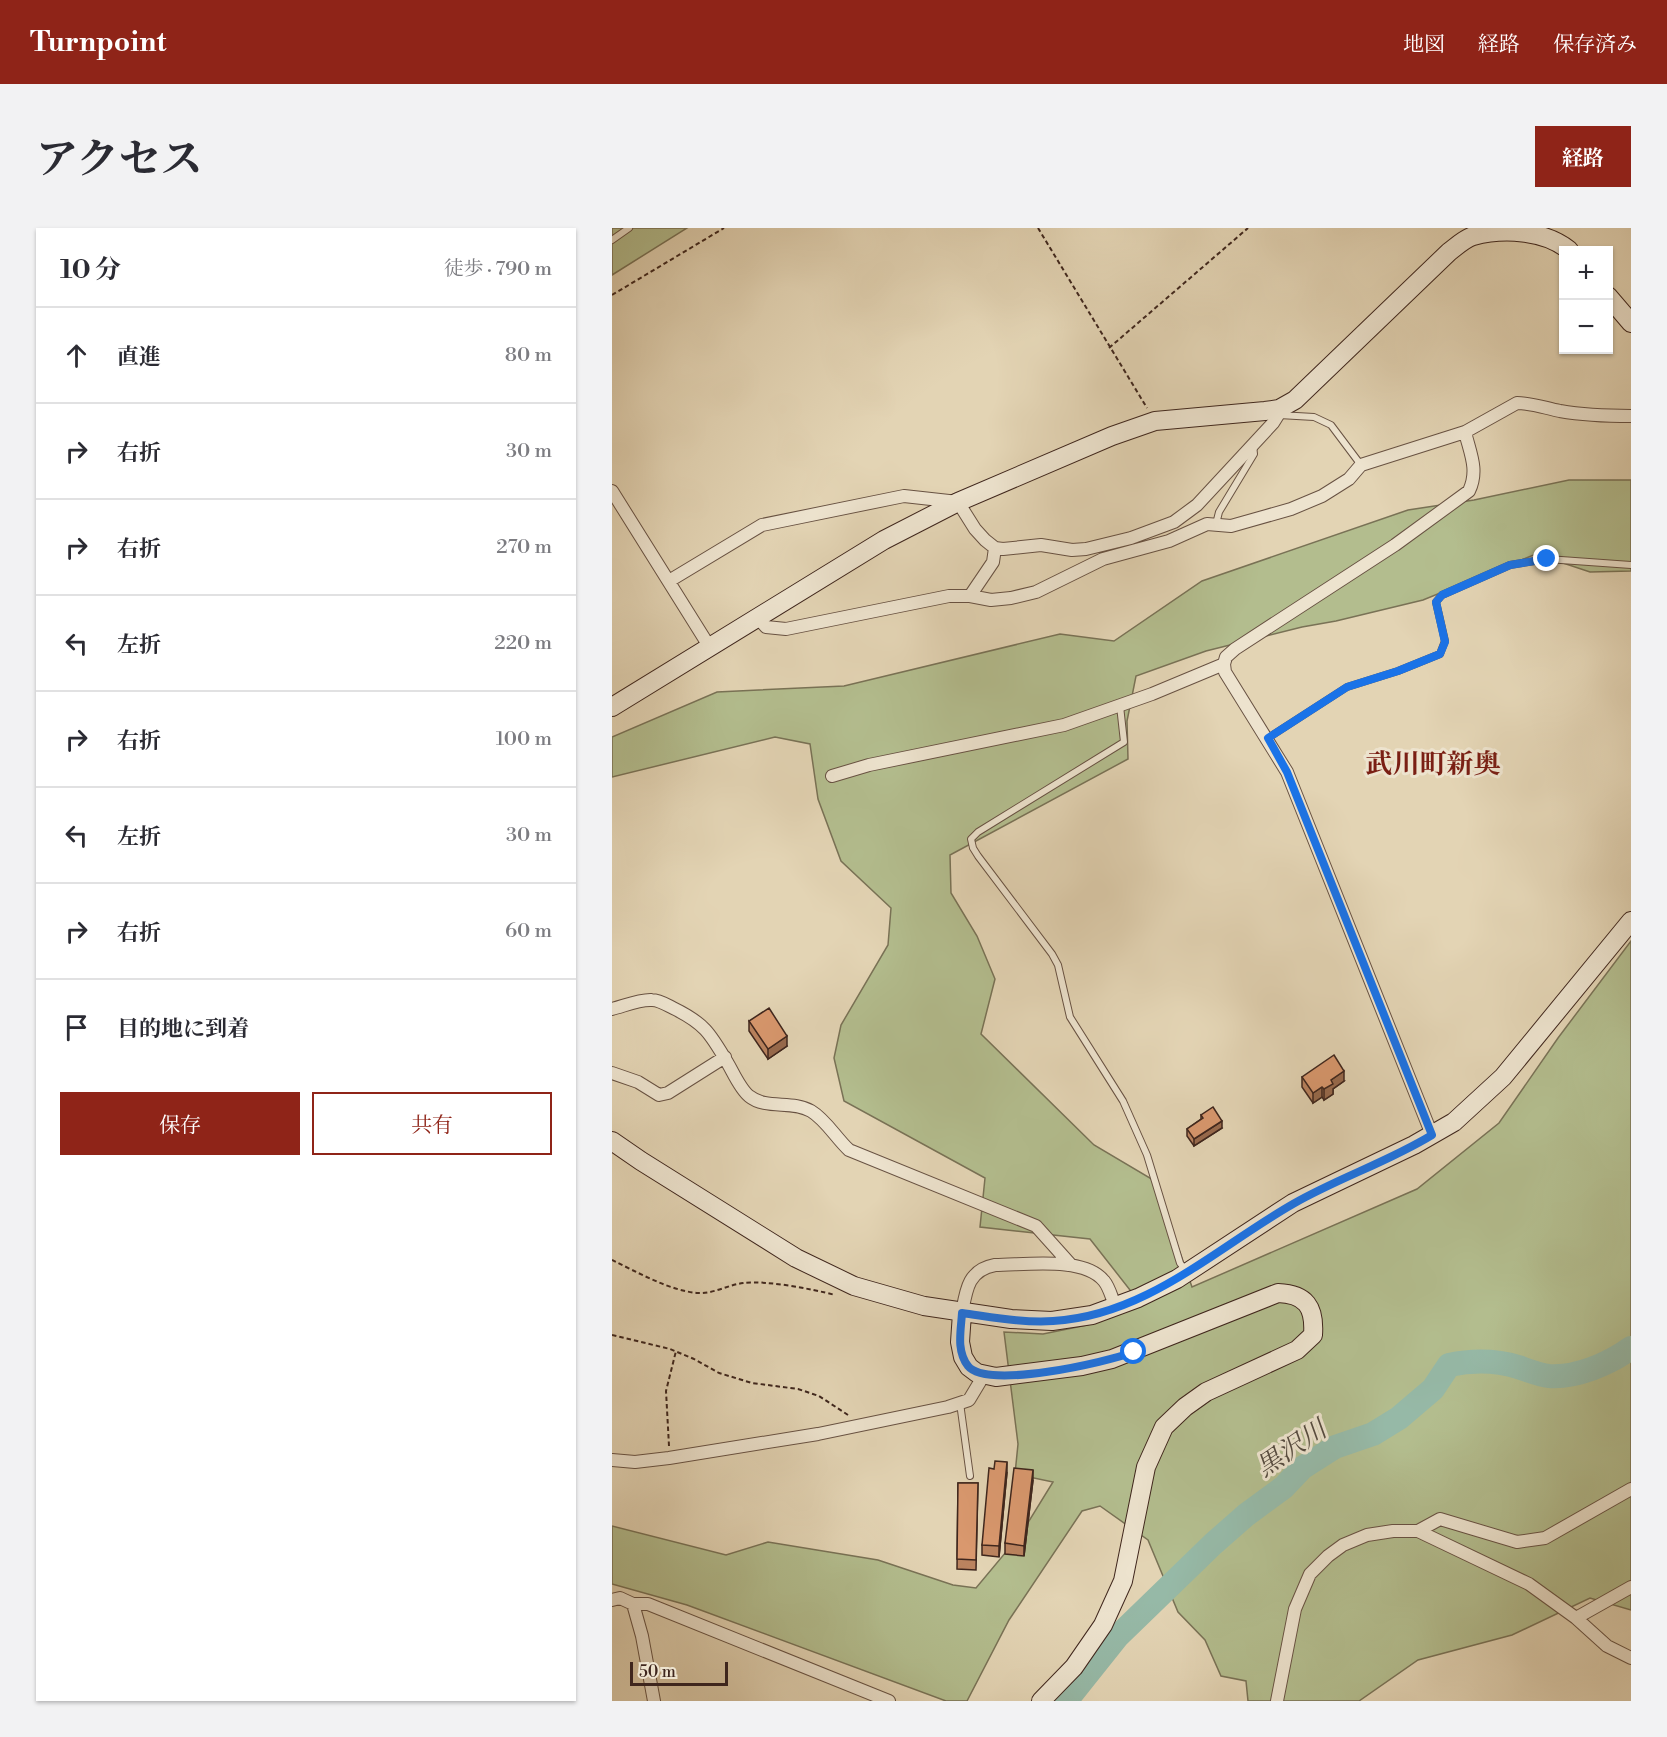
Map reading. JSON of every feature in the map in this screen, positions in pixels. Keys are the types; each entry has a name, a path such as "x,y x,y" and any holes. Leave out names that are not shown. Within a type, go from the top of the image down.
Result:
{"street":[{"path":"958,502 985,540 995,548 1003,549 1041,545 1072,550 1086,549 1131,538 1174,522 1197,505 1279,412 1295,400 1449,252 1474,232 1515,231 1546,238 1563,246"},
{"path":"1611,300 1631,323"},
{"path":"757,617 766,627 786,629 949,596 970,596 991,600 1011,598 1036,592 1103,560 1169,542 1207,525 1231,526 1291,509 1322,496 1340,485 1349,479 1361,465 1465,432 1517,403 1596,416 1631,416"},
{"path":"612,706 884,540 958,502 1112,436 1155,421 1279,412"},
{"path":"1432,1135 1287,772 1268,738 1228,679 1224,664 1226,657 1235,649 1395,544 1469,491 1474,481 1475,471 1465,432"},
{"path":"612,491 709,646"},
{"path":"669,581 762,525 904,496 958,502"},
{"path":"970,596 993,562 995,548"},
{"path":"832,776 869,765 1064,725 1152,694 1224,664"},
{"path":"612,1140 696,1196 806,1262 854,1286 924,1306 1011,1320 1052,1321 1092,1315 1157,1290 1187,1273 1293,1203 1399,1153 1454,1122 1503,1077 1631,921"},
{"path":"612,1009 655,1000 687,1015 703,1025 748,1095 766,1103 800,1106 811,1111 849,1150 1036,1226 1071,1265"},
{"path":"612,1073 638,1082 659,1095 668,1093 724,1057"},
{"path":"1041,1701 1074,1667 1107,1616 1123,1581 1146,1467 1164,1427 1185,1407 1206,1392 1297,1350 1313,1335 1309,1305 1301,1298 1278,1293 1112,1359 996,1377 977,1373 963,1358 960,1342 966,1291 972,1278 984,1267 1071,1265 1089,1269 1105,1282 1116,1307"},
{"path":"612,1460 635,1462 669,1458 858,1426 948,1407 969,1400 984,1375"},
{"path":"1418,1531 1440,1519 1517,1542 1545,1538 1631,1489"},
{"path":"1277,1701 1294,1609 1310,1574 1343,1545 1367,1535 1394,1531 1418,1531 1529,1584 1576,1618 1607,1646 1631,1658"},
{"path":"1576,1618 1631,1587"},
{"path":"615,1595 633,1604 648,1604 889,1701"},
{"path":"633,1604 642,1636 654,1701"}],"lane":[{"path":"612,240 629,228"},
{"path":"1279,412 1314,417 1331,425 1361,465"},
{"path":"1216,524 1219,512 1254,454 1253,444"},
{"path":"1268,738 1347,687 1398,671 1440,654 1445,642 1436,602 1442,595 1510,565 1547,559 1631,565"},
{"path":"1120,706 1124,742 978,832 971,839 978,856 1058,965 1070,1017 1123,1101 1147,1155 1180,1263 1187,1273"},
{"path":"960,1403 970,1476"}],"path":[{"path":"612,295 724,228"},
{"path":"1038,228 1155,421"},
{"path":"1109,348 1248,228"},
{"path":"612,1260 687,1291 701,1293 745,1283 760,1283 837,1296"},
{"path":"612,1335 676,1351 718,1373 752,1383 798,1389 819,1396 855,1420 858,1426"},
{"path":"669,1458 666,1391 676,1351"}],"green space":[{"path":"612,228 687,228 612,275"},
{"path":"1569,480 1631,480 1631,571 1590,572 1536,554 1423,600 1206,651 1136,676 1127,721 1128,759 950,855 951,893 977,936 995,979 981,1034 1094,1145 1155,1181 1192,1287 1417,1189 1499,1123 1558,1038 1631,941 1631,1610 1590,1598 1512,1635 1418,1660 1359,1701 1248,1701 1246,1681 1221,1676 1205,1640 1178,1612 1148,1540 1100,1506 1082,1511 1009,1620 967,1701 946,1701 687,1605 612,1584 612,1526 726,1555 768,1542 878,1560 953,1585 976,1588 1021,1534 1053,1482 1015,1474 1018,1444 1004,1332 1043,1334 1087,1325 1132,1307 1130,1290 1090,1239 980,1227 985,1178 844,1101 834,1058 841,1025 888,945 891,908 841,861 818,799 810,744 775,737 612,777 612,737 717,692 844,686 1060,634 1114,641 1202,581 1408,510 1474,500"}],"building":[{"path":"769,1008 787,1036 768,1049 749,1021"},
{"path":"1334,1055 1344,1071 1331,1080 1333,1084 1313,1093 1302,1077"},
{"path":"1213,1107 1222,1121 1194,1139 1187,1129 1203,1118 1201,1115"},
{"path":"995,1461 1007,1462 999,1546 982,1545 989,1468 994,1469"},
{"path":"1014,1468 1033,1470 1024,1546 1005,1543"},
{"path":"958,1483 978,1483 976,1560 957,1559"}],"waterway":[{"name":"黒沢川","path":"1066,1701 1117,1637 1246,1515 1284,1487 1302,1468 1335,1447 1373,1434 1399,1418 1433,1389 1449,1365 1492,1362 1545,1375 1570,1375 1592,1369 1631,1348"}],"district":[{"name":"武川町新奥","path":"1433,764"}],"route":[{"path":"1134,1352 1082,1366 996,1377 977,1373 963,1358 960,1342 962,1313 1011,1320 1052,1321 1074,1319 1116,1307 1157,1290 1187,1273 1293,1203 1392,1157 1432,1135 1287,772 1268,738 1347,687 1398,671 1440,654 1445,642 1436,602 1442,595 1510,565 1547,559"}]}
